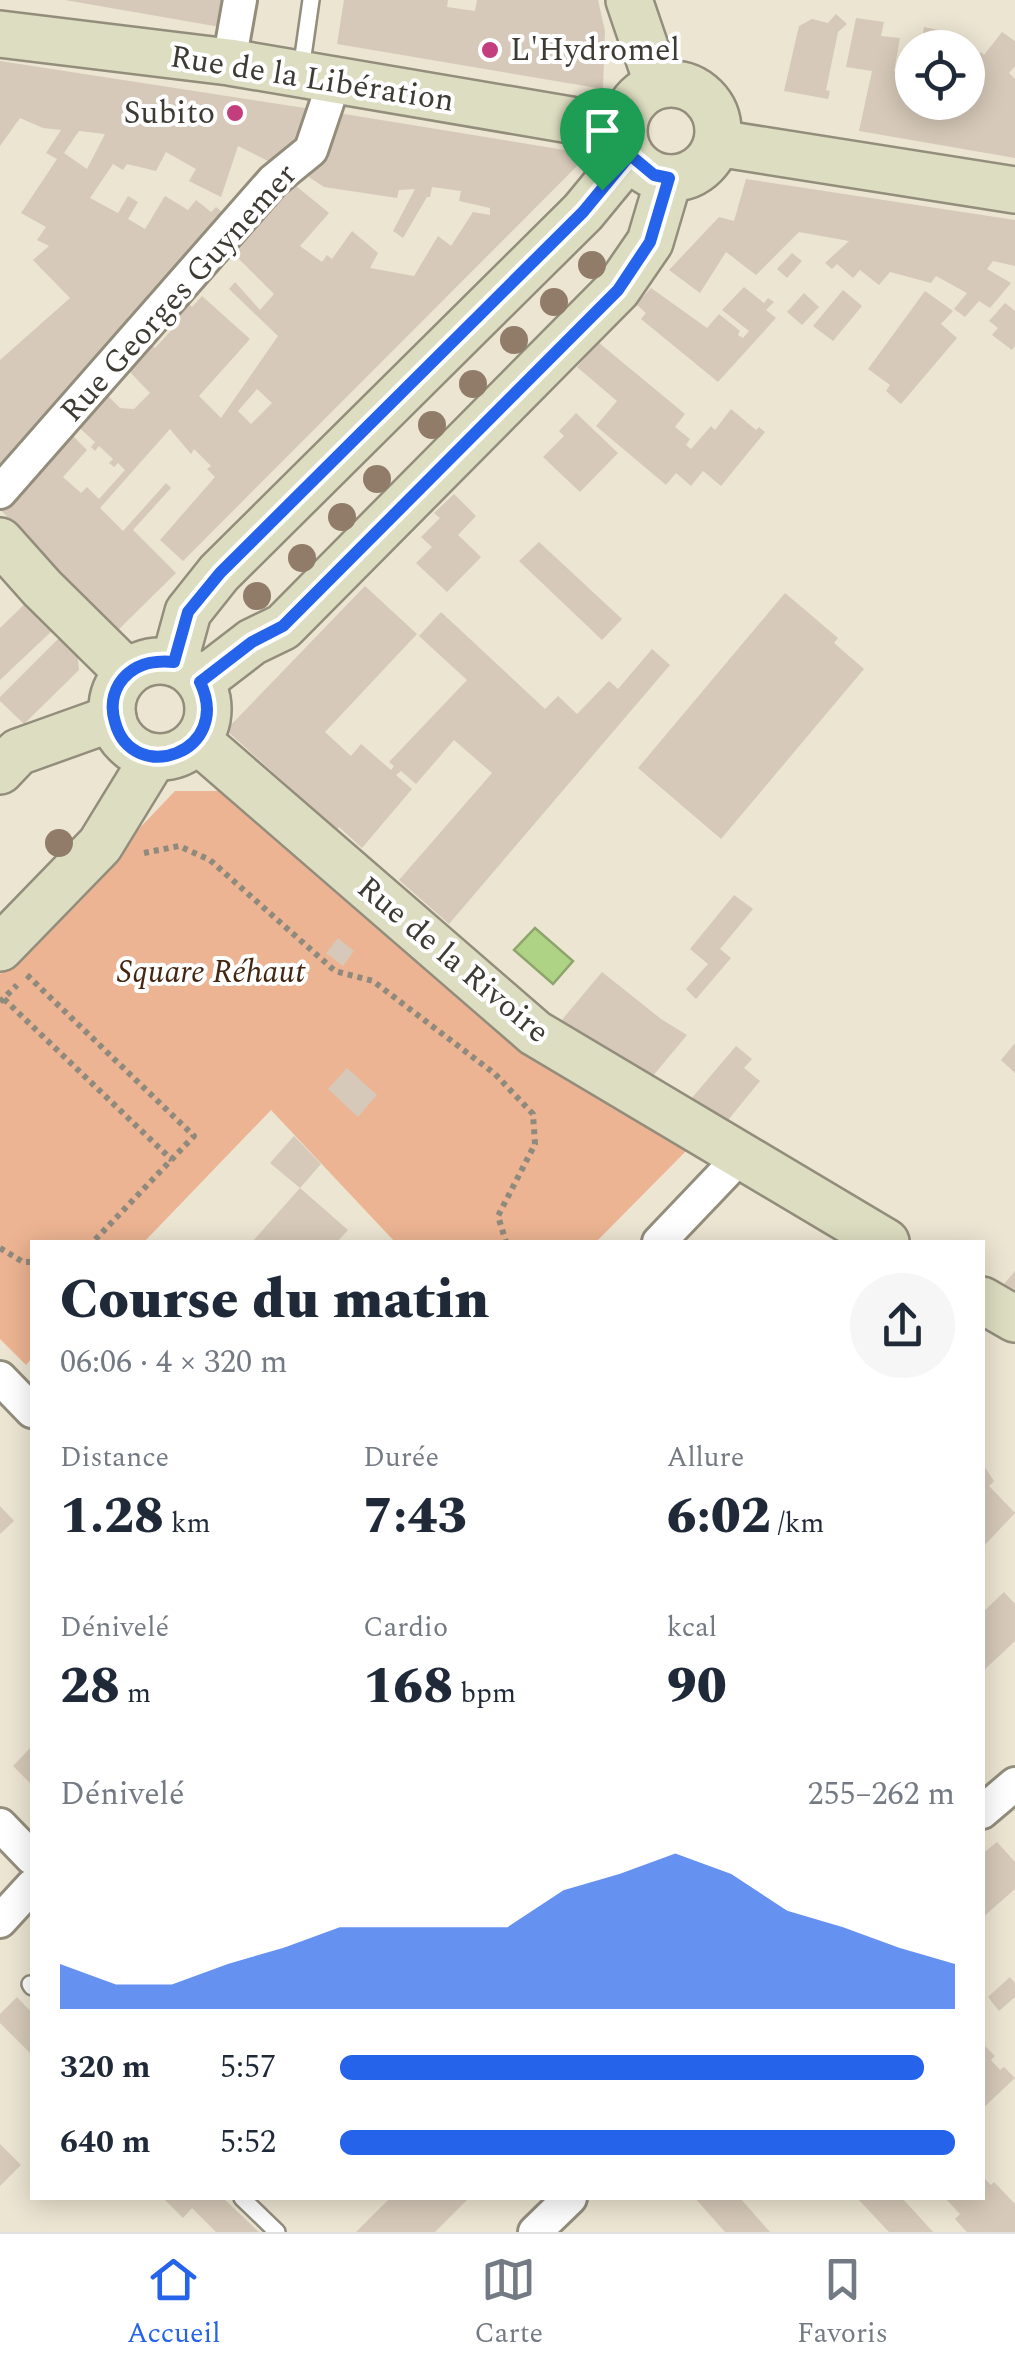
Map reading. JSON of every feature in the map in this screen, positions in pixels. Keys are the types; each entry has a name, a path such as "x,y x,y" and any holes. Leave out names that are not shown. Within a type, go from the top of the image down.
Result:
{"street":[{"path":"229,62 240,0"},
{"path":"630,0 658,85"},
{"name":"Rue de la Libération","path":"0,34 229,62 627,142"},
{"name":"Rue Georges Guynemer","path":"0,492 274,181 312,150 317,79"},
{"path":"627,142 654,175 684,176 698,169 717,143 718,123 710,104 696,90 678,83 658,85 640,94 628,110 627,142 583,212 220,573 188,612 187,672 208,705 208,718 197,740 170,756 154,756 128,744 113,718 112,702 128,674 157,660 187,672 283,626 618,290 650,242 669,178"},
{"path":"717,143 1015,190"},
{"path":"0,541 128,674"},
{"path":"0,770 18,752 113,718"},
{"name":"Rue de la Rivoire","path":"197,740 535,1033 883,1240"},
{"path":"22,961 154,756"},
{"path":"661,1240 740,1156"},
{"path":"985,1302 1015,1320"},
{"path":"0,1378 30,1409"},
{"path":"0,1824 30,1856"},
{"path":"0,1920 30,1888"},
{"path":"535,2232 568,2200"}],"lane":[{"path":"311,3 317,79"},
{"path":"244,2200 277,2232"}],"path":[{"path":"135,854 178,846 210,860 335,971 373,981 495,1074 532,1114 535,1144 498,1216 505,1240"},
{"path":"94,1240 172,1160 194,1136 22,961 2,1000 172,1160"},
{"path":"0,1248 22,1262 30,1262"}],"green space":[{"name":"Square Réhaut","path":"175,791 231,791 690,1147 598,1240 393,1240 271,1110 146,1240 30,1240 30,1360 26,1365 0,1339 0,974"}],"shaded area":[{"path":"535,928 573,961 553,984 514,950"}],"building":[{"path":"65,0 224,0 220,27"},
{"path":"344,0 448,0 447,7 475,11 477,0 598,0 605,31 603,89 337,44"},
{"path":"836,14 847,24 838,32 826,90 830,91 828,99 784,91 799,26 812,19 828,23"},
{"path":"856,18 884,22 881,36 895,37 895,120 985,120 985,54 1002,32 1015,41 1015,66 1009,73 1015,79 1015,158 859,131 872,71 846,67"},
{"path":"0,61 318,110 280,167 238,146 221,197 189,181 196,169 166,152 156,171 127,164 123,170 113,164 90,198 118,213 128,196 138,202 128,219 145,229 165,196 188,210 196,200 211,212 216,207 222,212 218,216 224,220 0,477 0,360 70,298 33,260 49,246 37,240 46,227 21,213 57,159 46,153 61,130 43,128 20,118 0,146","holes":["79,131 105,134 87,169 64,153"]},
{"path":"332,112 589,154 183,561 160,540 215,477 207,469 211,466 194,449 191,454 170,429 100,508 123,531 166,483 171,488 133,530 176,573 115,633 0,509 0,500 66,429 87,450 63,477 81,493 87,487 99,499 125,470 118,463 114,467 109,463 113,459 99,446 95,451 91,447 95,442 73,422 104,392 120,408 134,409 150,393 126,368 149,342 155,348 178,323 172,317 186,301 192,307 202,296 250,339 199,396 221,418 278,336 229,289 235,282 260,310 274,294 231,251 257,221 260,223 290,181 329,213 300,246 322,262 327,255 332,259 352,231 378,253 370,268 414,276 438,236 451,246 473,212 490,215 490,208 459,201 461,191 432,187 430,197 403,238 393,231 415,189 399,190 397,198 324,187 309,177","holes":["257,389 272,403 251,424 238,411"]},
{"path":"746,179 1015,220 1015,266 993,261 987,269 1011,283 990,308 979,301 965,317 954,309 967,293 936,276 931,283 890,272 879,285 860,270 853,278 837,264 832,269 825,263 849,241 799,232 756,275 726,252 700,293 669,270 719,217 734,221"},
{"path":"792,253 802,261 787,278 777,269"},
{"path":"744,287 764,303 768,298 774,302 766,310 776,318 718,382 641,319 646,313 636,304 651,288 707,328 719,314 743,338 749,331 722,310"},
{"path":"843,290 862,306 833,341 813,326"},
{"path":"925,291 953,311 941,324 957,338 901,404 886,391 890,385 868,369"},
{"path":"804,293 819,307 802,325 787,312"},
{"path":"1005,303 1015,311 1012,350 992,335 998,328 989,321"},
{"path":"598,342 685,414 675,427 690,439 686,445 691,449 711,426 715,430 731,409 756,430 759,427 765,432 721,486 703,471 691,486 676,473 666,485 596,426 617,401 577,367"},
{"path":"576,413 618,453 580,492 543,457 564,436 559,431"},
{"path":"454,494 476,516 458,535 481,557 447,592 416,563 432,547 421,537 440,518 434,513"},
{"path":"539,542 622,619 602,640 519,561"},
{"path":"365,586 417,634 325,732 351,756 361,744 391,770 394,766 389,762 467,680 419,636 441,612 545,709 558,696 577,714 609,681 618,689 652,649 670,665 449,924 399,880 492,773 454,740 416,784 401,771 396,775 412,789 362,848 226,730"},
{"path":"785,593 838,638 834,643 864,669 721,839 638,768"},
{"path":"30,599 56,627 0,680 0,628"},
{"path":"63,634 77,649 79,670 24,724 0,697"},
{"path":"734,895 753,909 720,949 731,958 696,999 686,989 708,964 690,949"},
{"path":"338,938 354,951 343,966 326,953"},
{"path":"602,972 687,1035 652,1077 561,1021"},
{"path":"1015,1043 1015,1073 1001,1060"},
{"path":"736,1046 752,1059 744,1068 760,1081 728,1120 691,1099"},
{"path":"347,1068 377,1095 358,1117 328,1089"},
{"path":"294,1136 321,1164 300,1188 270,1163"},
{"path":"300,1188 348,1230 339,1240 254,1240"},
{"path":"1015,1271 1015,1290 1004,1284"},
{"path":"985,1468 994,1481 989,1486 1015,1513 985,1545"},
{"path":"0,1506 14,1521 0,1534"},
{"path":"1004,1592 1015,1604 1015,1641 985,1669 985,1610"},
{"path":"30,1748 30,1783 13,1766"},
{"path":"997,1842 1015,1862 1015,1889 985,1915 985,1852"},
{"path":"1010,1977 1015,1983 1015,1997 999,2011 988,1997"},
{"path":"17,1997 30,2011 30,2053 0,2023 0,2014"},
{"path":"985,2046 995,2056 991,2060 1000,2070 1004,2067 1015,2078 985,2106"},
{"path":"0,2144 21,2165 0,2186"},
{"path":"985,2179 991,2185 994,2182 1015,2204 1015,2232 967,2232 955,2219 960,2214 947,2200 985,2200"},
{"path":"165,2200 225,2200 259,2232 216,2232 192,2208 183,2218"},
{"path":"388,2200 467,2200 435,2232 356,2232"},
{"path":"697,2200 742,2200 770,2232 725,2232"},
{"path":"859,2200 904,2200 933,2232 889,2232"}],"place":[{"name":"L'Hydromel","path":"490,50"},
{"name":"Subito","path":"235,113"}],"route":[{"path":"630,155 654,175 669,178 650,242 618,290 283,626 252,642 200,682 206,693 208,718 197,740 170,756 140,752 128,744 118,732 112,702 128,674 157,660 174,662 188,612 220,573 602,190 630,155"}]}
